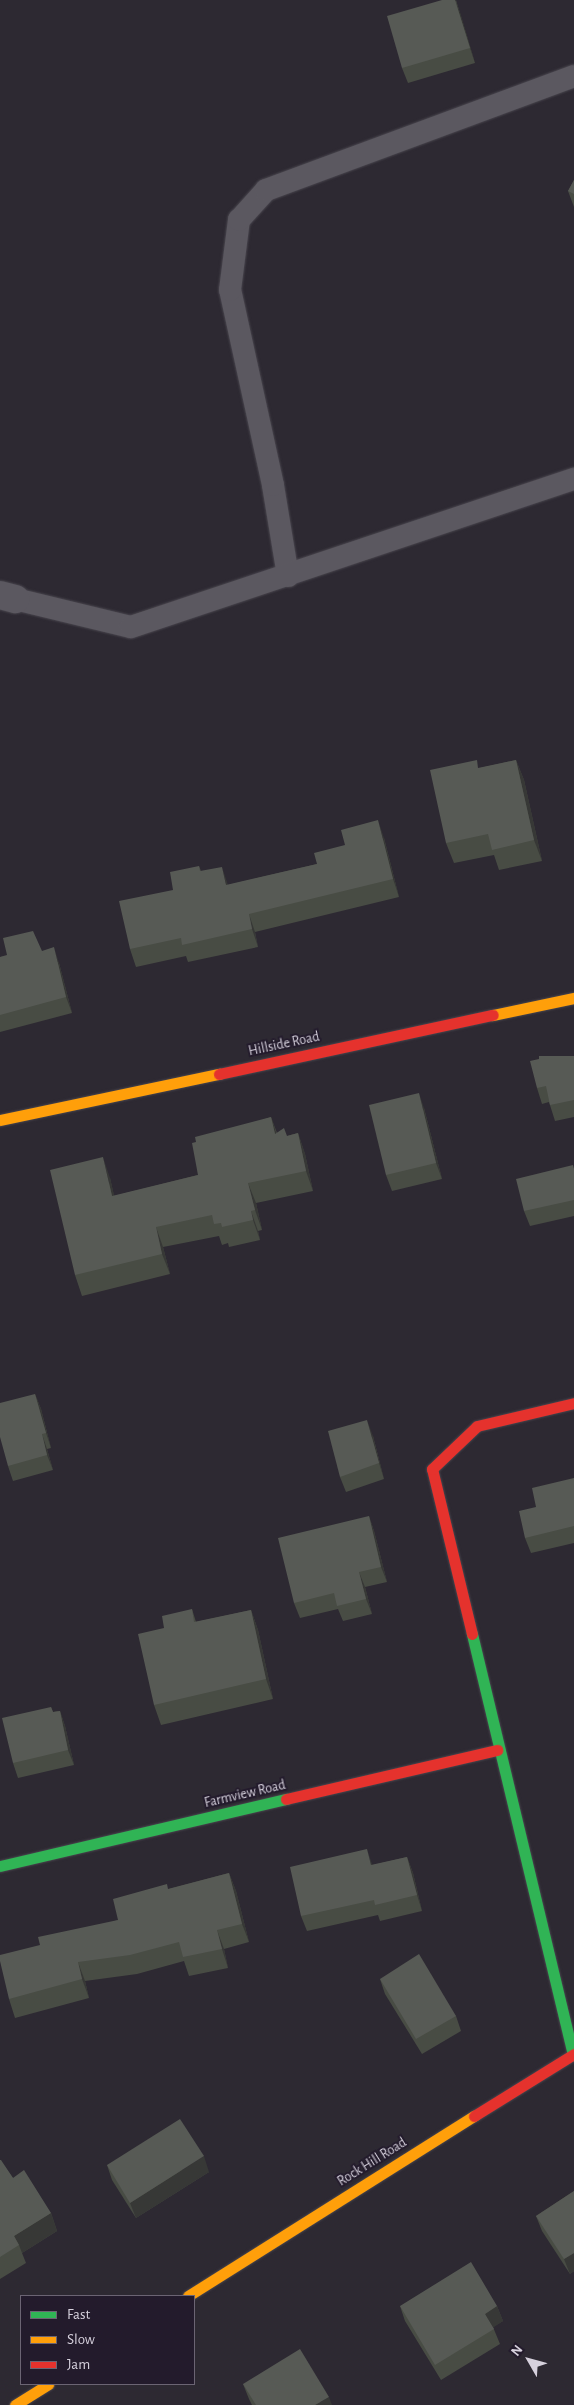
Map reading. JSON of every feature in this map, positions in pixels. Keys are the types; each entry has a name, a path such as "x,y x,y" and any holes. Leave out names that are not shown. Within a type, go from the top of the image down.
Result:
{"street":[{"name":"Hillside Road","path":"0,1120 574,998"},
{"path":"574,1403 477,1426 432,1469 497,1750 574,2055"},
{"name":"Farmview Road","path":"0,1866 497,1750"},
{"name":"Rock Hill Road","path":"190,2295 574,2055"},
{"path":"15,2405 46,2385"}],"lane":[{"path":"288,576 273,485 230,290 239,220 266,190 574,76"},
{"path":"8,597 131,627 574,479"}],"building":[{"path":"442,0 455,0 470,48 402,68 387,16"},
{"path":"574,180 574,194 568,191"},
{"path":"477,760 478,768 516,760 534,840 492,850 488,834 446,843 430,770"},
{"path":"378,820 393,879 249,914 252,929 182,945 181,938 130,949 119,901 173,890 170,872 199,866 200,871 222,867 226,885 317,864 314,853 345,845 341,830"},
{"path":"33,931 42,951 54,947 66,997 0,1015 0,957 7,955 3,938"},
{"path":"539,1056 574,1056 574,1100 550,1105 546,1086 537,1088 530,1061 539,1059"},
{"path":"419,1093 436,1163 386,1175 369,1105"},
{"path":"271,1117 275,1134 284,1128 287,1136 298,1133 306,1171 248,1183 255,1210 251,1211 253,1220 222,1227 221,1223 214,1224 212,1215 156,1227 162,1254 75,1275 50,1170 103,1157 112,1196 198,1175 192,1143 196,1142 195,1137"},
{"path":"573,1165 574,1200 524,1211 516,1179"},
{"path":"35,1394 46,1433 42,1434 47,1455 8,1466 0,1437 0,1403"},
{"path":"367,1420 379,1463 340,1477 328,1431"},
{"path":"574,1478 574,1526 525,1538 519,1511 536,1507 532,1488"},
{"path":"369,1516 381,1567 359,1572 366,1599 337,1606 334,1593 294,1603 278,1538"},
{"path":"192,1609 194,1622 251,1610 266,1679 154,1705 138,1634 164,1628 162,1616"},
{"path":"51,1707 53,1712 60,1711 68,1750 13,1763 2,1718"},
{"path":"367,1849 371,1865 407,1857 417,1895 375,1905 374,1900 301,1916 290,1867"},
{"path":"229,1873 242,1924 217,1930 222,1949 183,1957 179,1942 130,1955 78,1962 82,1979 9,1999 0,1955 40,1945 38,1937 118,1920 113,1899 167,1884 168,1889"},
{"path":"419,1954 456,2016 416,2039 380,1979"},
{"path":"180,2119 204,2156 130,2203 107,2165"},
{"path":"0,2160 13,2178 24,2170 51,2213 14,2236 19,2245 0,2257"},
{"path":"574,2191 574,2253 564,2259 536,2216"},
{"path":"471,2262 497,2306 485,2314 494,2329 435,2365 400,2306"},
{"path":"300,2349 329,2397 315,2405 256,2405 243,2384"}],"traffic: fast":[{"path":"472,1634 573,2055"},
{"path":"0,1866 286,1799"}],"traffic: slow":[{"path":"493,1015 574,998"},
{"path":"0,1120 219,1074"},
{"path":"190,2295 474,2116"},
{"path":"15,2405 46,2385"}],"traffic: jam":[{"path":"219,1074 493,1015"},
{"path":"472,1634 432,1469 477,1426 574,1403"},
{"path":"286,1799 497,1750"},
{"path":"474,2116 574,2054"}]}
